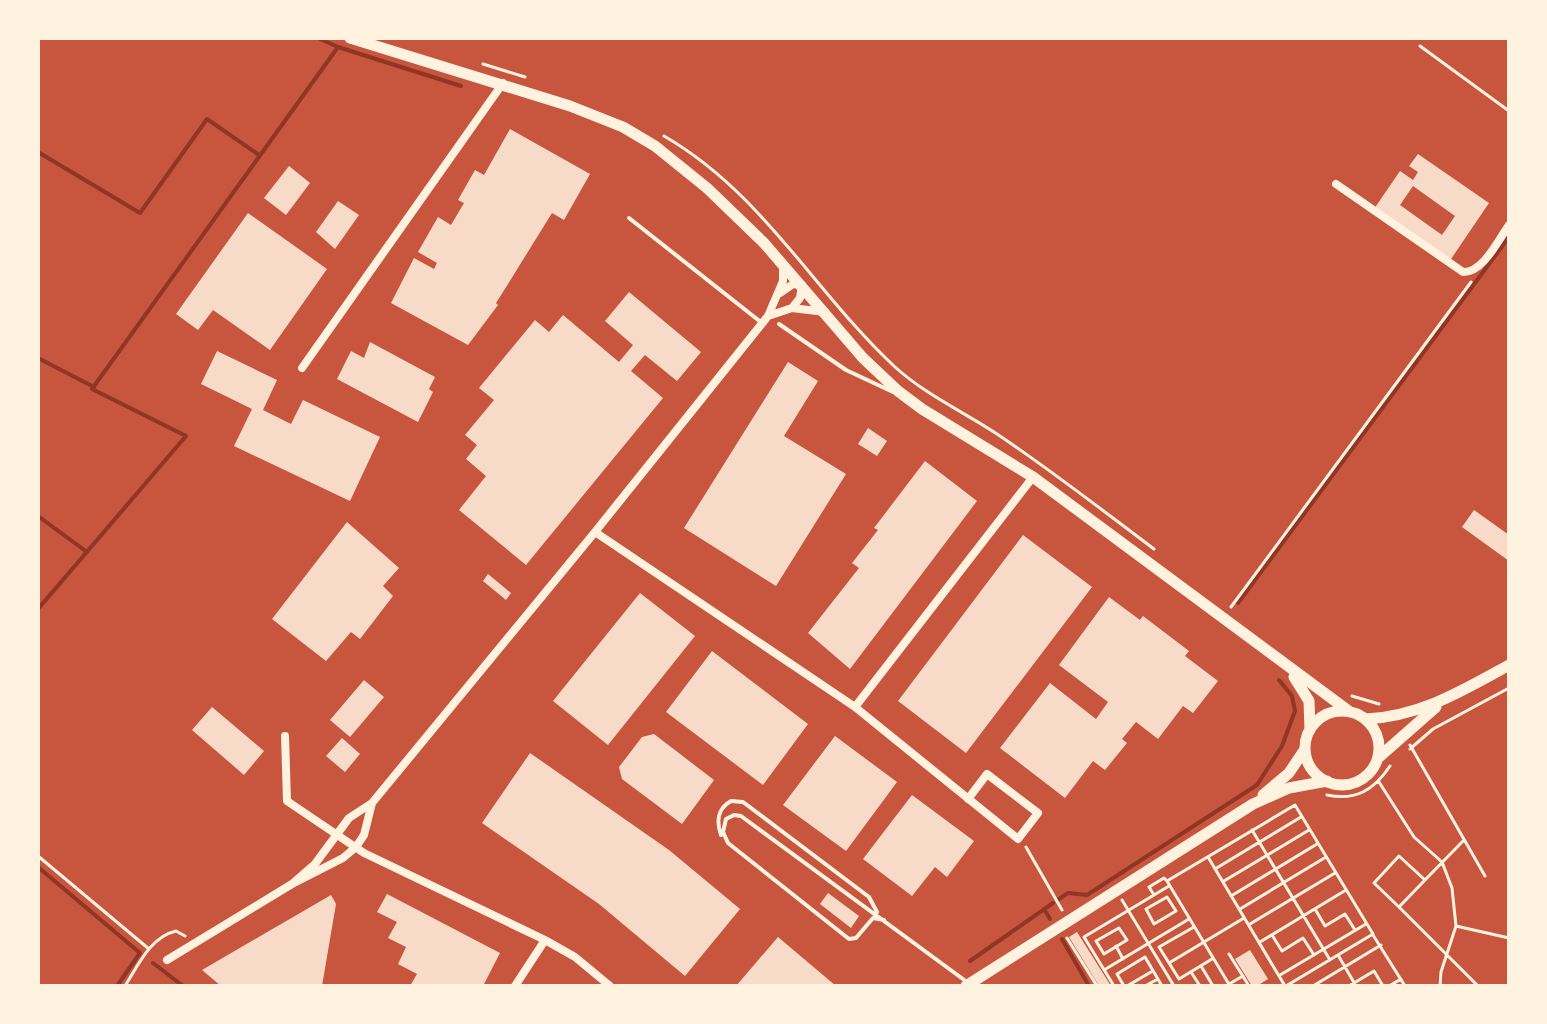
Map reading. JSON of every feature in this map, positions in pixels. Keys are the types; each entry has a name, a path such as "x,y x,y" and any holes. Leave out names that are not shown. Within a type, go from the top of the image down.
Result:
{"street":[{"path":"350,38 503,83 598,116 655,146 729,208 783,263 868,362 909,400 1033,477 1350,712 1365,719 1403,715 1446,700"},
{"path":"302,368 503,83"},
{"path":"1336,184 1457,270 1466,273 1473,271 1509,225"},
{"path":"292,884 313,865 353,815 372,803 765,320 783,281 783,263"},
{"path":"776,297 793,284 802,285"},
{"path":"765,320 792,308 800,298 802,285"},
{"path":"792,308 825,312"},
{"path":"855,707 1033,477"},
{"path":"595,532 855,707 968,799 1018,839 1038,813 987,774 968,799"},
{"path":"1253,804 1287,775 1305,749 1310,730 1308,698 1278,659"},
{"path":"1305,749 1311,768 1327,781 1341,785 1357,781 1369,773 1378,758 1409,728 1446,700 1509,665"},
{"path":"1310,730 1325,715 1350,712"},
{"path":"1365,719 1377,737 1378,758"},
{"path":"285,736 287,801 356,847 575,957 610,986"},
{"path":"967,985 1064,931 1116,889 1253,804 1289,788 1327,781"},
{"path":"167,960 292,884 335,864 356,847 368,827 372,803"},
{"path":"515,986 545,940"}],"lane":[{"path":"629,218 765,320"},
{"path":"779,324 846,370 909,400"},
{"path":"739,800 869,897 883,919 872,919 856,938 849,939 728,843 720,832 718,818 726,804 739,800"},
{"path":"728,843 723,832 724,823 730,816 739,815 883,919 967,985"}],"path":[{"path":"1420,46 1509,111"},
{"path":"472,61 528,78"},
{"path":"662,135 694,156 753,207 874,346 908,378 943,403 995,433 1159,553"},
{"path":"1231,607 1471,285 1473,271"},
{"path":"1404,753 1433,729 1509,688"},
{"path":"1408,742 1485,876"},
{"path":"1315,794 1350,797 1366,792 1379,782 1392,763"},
{"path":"1379,782 1414,837 1442,862 1452,888 1456,926 1446,953 1440,986"},
{"path":"1084,937 1295,805 1405,986"},
{"path":"1215,869 1302,816"},
{"path":"1252,830 1330,960"},
{"path":"1223,882 1309,830"},
{"path":"1020,837 1063,912 1055,917 1097,986"},
{"path":"1399,907 1464,839"},
{"path":"1231,896 1318,844"},
{"path":"38,856 149,949"},
{"path":"1425,880 1399,856 1374,883 1478,986"},
{"path":"1208,857 1286,986 1373,934"},
{"path":"1239,909 1326,857"},
{"path":"1145,884 1168,868"},
{"path":"1249,925 1335,873"},
{"path":"1154,895 1149,887 1164,878 1228,985 1243,976"},
{"path":"1116,889 1171,985 1213,959"},
{"path":"1259,942 1346,890"},
{"path":"1146,909 1167,897 1176,911"},
{"path":"1141,902 1154,924 1182,907"},
{"path":"1315,909 1325,926 1345,914 1355,930"},
{"path":"1169,963 1244,918"},
{"path":"1104,970 1189,919"},
{"path":"1094,922 1098,928"},
{"path":"1105,924 1110,933"},
{"path":"1279,976 1366,924"},
{"path":"1456,926 1509,938"},
{"path":"1179,979 1159,947 1194,927"},
{"path":"1097,958 1104,954 1116,946 1127,940 1119,928 1096,941 1104,954"},
{"path":"125,986 149,949 161,937 176,931 185,935 190,946"},
{"path":"1079,931 1112,984 1117,974 1145,957 1162,986"},
{"path":"1272,935 1282,951 1303,938 1314,955"},
{"path":"1313,986 1381,945"},
{"path":"1116,946 1123,959"},
{"path":"1229,954 1249,986"},
{"path":"1338,955 1353,985 1374,971 1383,986"},
{"path":"1201,966 1213,986"},
{"path":"1118,977 1125,986 1153,971"},
{"path":"1191,972 1200,986"},
{"path":"1145,986 1158,979"},
{"path":"1389,986 1401,979"}],"building":[{"path":"510,129 590,174 564,220 552,213 496,303 498,305 468,345 391,303 414,258 434,269 437,263 418,252 438,217 451,225 464,203 458,200 475,170 484,175"},
{"path":"1418,154 1489,203 1449,262 1374,209 1400,171 1413,180 1418,172 1409,166","holes":["1413,186 1455,216 1442,235 1400,205"]},
{"path":"289,166 310,183 286,215 264,198"},
{"path":"338,201 359,215 335,249 316,232"},
{"path":"248,213 327,269 270,350 213,310 198,330 176,314"},
{"path":"629,292 701,352 677,381 645,355 631,371 663,398 526,565 459,510 486,476 466,459 477,445 465,435 494,400 479,388 535,320 549,332 563,315 619,362 633,345 605,321"},
{"path":"370,342 435,377 429,389 433,392 418,422 337,379 351,351 364,358"},
{"path":"217,351 277,380 263,410 291,424 303,400 380,437 350,501 234,446 252,409 201,384"},
{"path":"788,362 818,381 784,436 846,474 776,586 684,528"},
{"path":"868,428 887,441 877,456 858,444"},
{"path":"925,461 977,501 850,669 808,633 859,568 852,563 878,530 874,528"},
{"path":"1474,510 1509,535 1509,561 1462,527"},
{"path":"347,522 399,568 383,586 393,596 360,639 351,632 326,661 272,619"},
{"path":"1023,535 1092,587 966,753 898,701"},
{"path":"488,574 511,593 506,600 483,581"},
{"path":"640,593 695,636 608,745 553,701"},
{"path":"1109,597 1140,620 1143,616 1189,651 1185,656 1218,681 1193,713 1183,706 1158,739 1136,722 1122,739 1127,743 1105,770 1093,761 1065,798 1000,748 1050,683 1096,719 1108,702 1059,665"},
{"path":"712,651 808,724 763,785 666,712"},
{"path":"364,680 384,697 350,737 330,720"},
{"path":"212,707 264,751 244,775 192,730"},
{"path":"654,734 714,780 682,824 622,779 619,767 642,737"},
{"path":"835,736 897,782 846,851 783,805"},
{"path":"342,738 360,754 345,772 326,756"},
{"path":"530,753 669,850 740,909 685,976 599,904 482,823"},
{"path":"912,795 974,841 947,877 935,867 912,896 863,859"},
{"path":"828,893 859,916 851,928 820,904"},
{"path":"387,894 500,953 483,986 410,986 417,974 398,964 406,947 388,938 397,922 377,912"},
{"path":"331,895 336,904 322,986 221,986 202,970"},
{"path":"1077,932 1111,986 1099,986 1069,937"},
{"path":"778,937 836,986 736,986"},
{"path":"1250,950 1268,979 1257,986 1252,986 1235,959"}],"waterway":[{"path":"318,38 461,86"},
{"path":"38,609 186,436 92,389 338,47"},
{"path":"38,152 140,213 207,119 259,155"},
{"path":"1238,603 1509,237"},
{"path":"38,358 94,387"},
{"path":"38,516 87,552"},
{"path":"1059,899 1068,893 1087,895 1257,785 1282,746 1295,711 1292,696 1279,680"},
{"path":"38,867 140,953 117,986"},
{"path":"970,961 1053,903"},
{"path":"1044,909 1050,919"},
{"path":"1062,939 1089,986"},
{"path":"153,963 183,986"}]}
